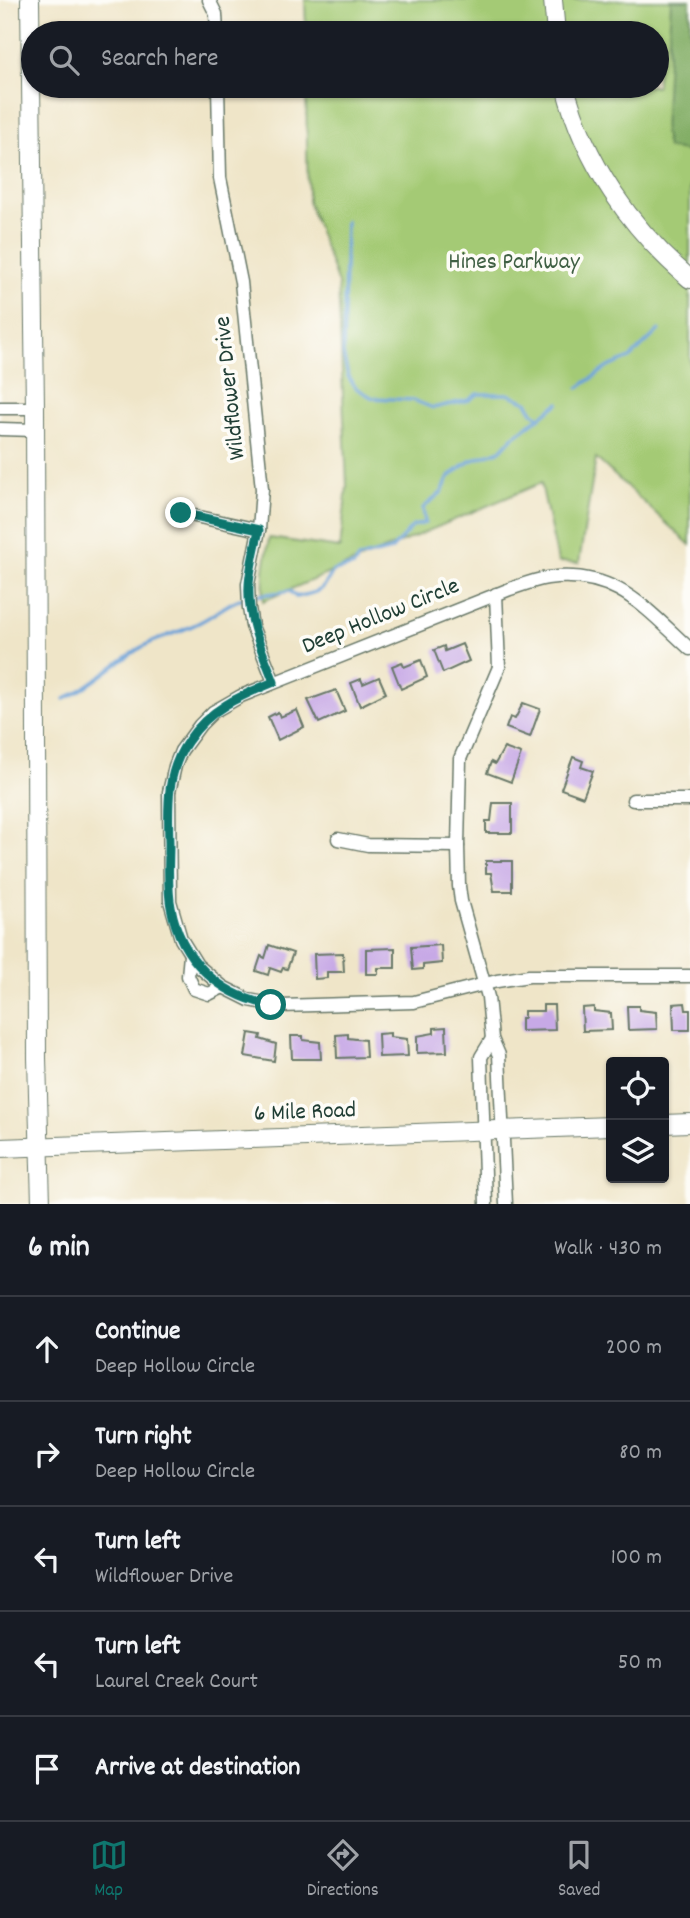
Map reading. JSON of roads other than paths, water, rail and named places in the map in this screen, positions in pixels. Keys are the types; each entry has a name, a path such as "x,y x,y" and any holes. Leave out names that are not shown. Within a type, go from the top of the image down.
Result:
{"main road":[{"path":"30,0 30,21"},
{"path":"553,0 555,21"},
{"path":"31,98 37,1119 41,1204"},
{"path":"569,98 582,134 603,178 648,239 690,279"},
{"path":"669,1124 690,1123"},
{"name":"6 Mile Road","path":"0,1148 606,1126"}],"street":[{"path":"209,0 216,21"},
{"name":"Wildflower Drive","path":"218,98 220,178 241,282 262,489 259,530 248,584 249,608 252,626 274,682"},
{"path":"0,408 35,408"},
{"path":"0,429 35,430"},
{"path":"181,513 259,530"},
{"name":"Deep Hollow Circle","path":"688,645 631,595 604,582 576,577 545,578 496,594 232,700 214,712 189,738 175,766 168,806 170,901 177,930 190,955 223,988 249,1000 294,1006 414,1002 529,976 690,976"},
{"path":"496,594 499,667 460,759 458,846 461,901 488,997 492,1039 499,1055 506,1204"},
{"path":"633,800 690,800"},
{"path":"338,839 368,845 458,846"},
{"name":"Deep Hollow Circle","path":"190,955 188,976 194,989 209,994 223,988"},
{"path":"486,1204 481,1057 492,1039"}],"waterway":[{"path":"346,221 343,354 348,376 356,388 373,398 413,400 433,408 469,400 477,394 508,394 527,402 539,417"},
{"path":"578,388 608,367 630,358 659,330"},
{"path":"252,596 290,591 296,597 316,592 322,588 333,571 354,566 358,559 363,557 391,550 413,526 425,523 423,508 442,492 449,477 470,461 501,450 513,437 559,403"},
{"path":"65,699 142,647 195,625 229,604 245,598"}],"park label":[{"name":"Hines Parkway","path":"514,263"}]}
